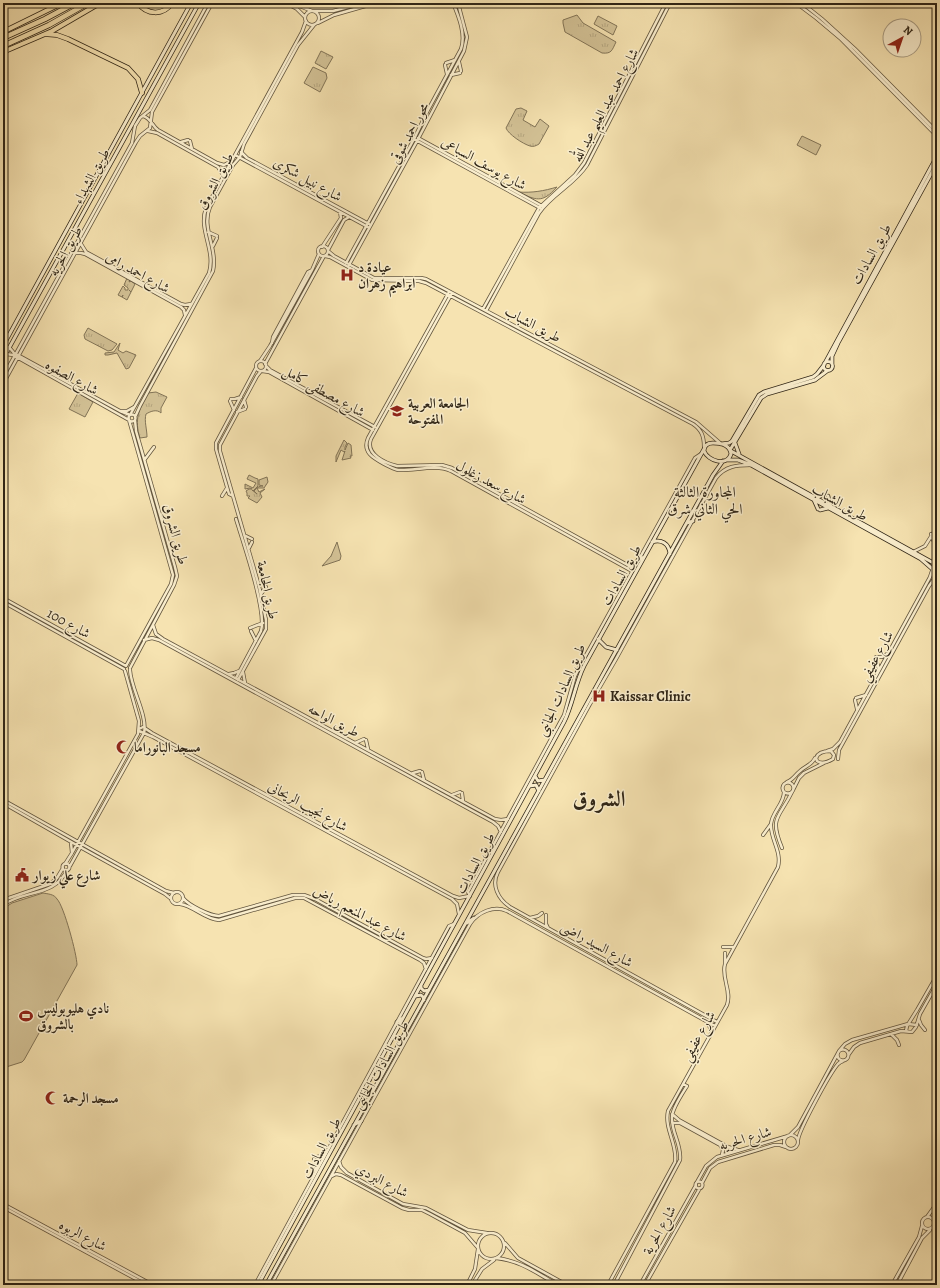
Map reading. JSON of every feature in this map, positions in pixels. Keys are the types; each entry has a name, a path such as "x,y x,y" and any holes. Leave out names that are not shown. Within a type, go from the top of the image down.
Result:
{"highway":[{"path":"3,32 62,3"},
{"path":"3,38 45,19 75,3"},
{"path":"3,46 49,25 88,3"},
{"path":"3,52 45,34 100,3"},
{"path":"138,3 146,11 156,13 165,10 172,3"},
{"path":"45,34 68,38 128,68 138,79 142,93"}],"main road":[{"name":"طريق الشهداء","path":"3,346 189,8 190,3"},
{"name":"طريق الشهداء","path":"3,359 199,3"},
{"path":"121,131 122,136 127,134"},
{"path":"116,140 120,139 122,144"},
{"name":"طريق السادات","path":"730,450 757,398 762,393 813,377 817,374 840,338 937,156"},
{"name":"طريق السادات","path":"896,234 937,164"},
{"name":"طريق السادات","path":"832,364 832,356 840,338"},
{"path":"828,362 832,364 832,369 827,371 824,369 824,364 828,362"},
{"name":"طريق السادات","path":"721,444 732,441 752,408 764,396 815,380 827,371"},
{"path":"735,442 736,449 740,456"},
{"path":"708,444 721,444 730,450 731,456 728,460 717,461 705,454 704,448 708,444"},
{"name":"طريق السادات","path":"258,1285 288,1226 307,1197 340,1131 410,1007 567,716 587,656 644,557 687,475 704,448"},
{"name":"طريق الشباب","path":"730,450 815,499"},
{"name":"طريق الشباب","path":"728,460 738,460 751,466 937,565"},
{"name":"طريق السادات","path":"266,1285 281,1263 308,1210 326,1181 354,1125 408,1030 544,780 617,650 639,615 661,570 723,461"},
{"path":"826,495 830,507 819,509 815,499 826,495"},
{"name":"طريق الشباب","path":"830,507 921,559 937,574"},
{"path":"688,522 693,521"},
{"path":"652,542 658,541 665,543 670,554"},
{"path":"638,560 644,557"},
{"path":"661,570 664,573"},
{"path":"625,583 626,588"},
{"path":"598,639 606,647 617,650"},
{"path":"598,685 603,681"},
{"path":"572,689 575,693"},
{"path":"581,715 582,719"},
{"path":"551,769 556,767"},
{"path":"535,776 538,781 544,780"},
{"path":"530,786 536,786 539,791"},
{"path":"502,857 502,866"},
{"path":"465,924 474,918"},
{"path":"421,985 421,988 424,990 427,991 430,989"},
{"path":"415,996 421,995 424,1000"},
{"path":"409,1000 410,1007"},
{"path":"414,1018 419,1015"},
{"path":"397,1022 404,1017"},
{"path":"408,1030 408,1036"},
{"path":"389,1037 390,1043"},
{"path":"354,1125 361,1122"},
{"path":"351,1131 351,1138"},
{"path":"307,1197 309,1201 313,1201"},
{"path":"301,1207 305,1207 308,1210"},
{"path":"261,1280 266,1285"}],"street":[{"name":"طريق الحريه","path":"3,384 82,238 140,136 151,126 151,111 208,3"},
{"name":"طريق الحريه","path":"157,100 212,3"},
{"path":"286,3 297,9 310,25 314,25 334,15 376,3"},
{"path":"292,3 314,11 320,16 318,23"},
{"path":"305,17 307,13 314,11 333,11 362,3"},
{"name":"محور احمد شوقى","path":"453,3 463,33 463,40 457,60"},
{"name":"محور احمد شوقى","path":"347,265 418,140 449,75 464,50 467,40 458,3"},
{"name":"شارع احمد عبد العليم عبد الله","path":"483,313 541,207 561,185 575,175 584,163 620,96 624,93 666,3"},
{"name":"شارع احمد عبد العليم عبد الله","path":"541,207 576,178 584,168 620,96 620,91 645,41 670,3"},
{"path":"796,3 829,28 854,50"},
{"path":"802,3 828,24 937,136"},
{"name":"طريق الشروق","path":"125,668 173,578 172,569 136,431 135,419 212,275 215,262 208,232 207,221 209,210 235,154 302,32 306,21"},
{"name":"طريق الشروق","path":"130,415 207,277 211,264 211,255 203,225 206,208 224,177 242,153 244,144 298,45 314,25"},
{"path":"457,60 461,72 449,75 445,64 457,60"},
{"name":"محور احمد شوقى","path":"369,226 428,110 449,75"},
{"path":"620,91 624,93"},
{"path":"909,106 937,132"},
{"name":"طريق الحريه","path":"3,377 17,356 75,253 132,143 135,126 139,119 151,111"},
{"path":"143,116 147,117 153,126 158,130 186,147 219,164 224,165 231,162"},
{"path":"148,130 186,147 218,166 224,177"},
{"path":"133,134 140,136"},
{"name":"شارع يوسف السباعى","path":"415,138 541,207"},
{"path":"180,142 189,140 192,149"},
{"name":"شارع نبيل شكرى","path":"355,218 320,202 239,158 235,154 238,151 242,153 247,158 355,218 369,226"},
{"path":"340,212 342,219 328,251 324,256 297,302 272,344 260,361 256,364 256,368 262,371 264,370 265,365 297,302 312,270 319,254 319,249 342,219 349,216"},
{"path":"208,232 217,237 212,246"},
{"name":"شارع احمد رامى","path":"80,243 86,252 123,273 181,304 192,304"},
{"path":"322,247 326,247 328,251"},
{"name":"طريق الشباب","path":"328,251 347,265"},
{"name":"شارع احمد رامى","path":"75,253 83,253 114,268"},
{"path":"319,254 324,256"},
{"name":"طريق الشباب","path":"324,256 374,278 423,279 483,313 693,424 702,434 704,448"},
{"path":"272,344 273,337 308,272 312,270"},
{"name":"شارع احمد رامى","path":"123,273 181,307 185,312 185,316"},
{"name":"طريق الشباب","path":"450,294 484,310 496,318 696,422 721,444"},
{"name":"شارع سعد زغلول","path":"450,294 368,438 366,444 370,455 392,468 442,468 451,470 633,569"},
{"name":"شارع الصفوه","path":"9,347 17,356"},
{"path":"166,350 170,352"},
{"name":"شارع الصفوه","path":"5,355 10,354 17,356 129,420"},
{"path":"260,361 265,365"},
{"name":"شارع مصطفى كامل","path":"265,365 270,370 374,428"},
{"name":"طريق الجامعة","path":"243,398 256,368"},
{"name":"شارع مصطفى كامل","path":"262,371 269,372 374,428"},
{"name":"طريق الجامعة","path":"234,496 229,494 216,446 218,438 257,376 262,371"},
{"name":"شارع الصفوه","path":"62,381 130,415"},
{"path":"243,398 246,408 235,411 230,400 243,398"},
{"path":"120,411 130,410 136,405"},
{"name":"طريق الجامعة","path":"235,411 221,441 220,447 234,496 238,518 257,590 263,623 261,631 241,671"},
{"path":"133,415 135,419 132,422 128,417 133,415"},
{"name":"طريق الشروق","path":"129,420 157,510"},
{"path":"144,460 154,447"},
{"name":"طريق السادات الجانبى","path":"502,866 639,615 664,573 716,478 724,470 731,467 741,465 751,466"},
{"name":"طريق السادات الجانبى","path":"470,896 468,892 564,715 576,672 587,656 625,583 687,475"},
{"path":"222,496 227,487"},
{"name":"طريق الشروق","path":"130,669 174,585 176,578 175,567 158,514"},
{"name":"طريق الجامعة","path":"236,680 266,628 261,595 249,548 238,518"},
{"path":"913,552 923,548 937,527"},
{"path":"245,535 252,541 249,548"},
{"path":"931,536 937,542"},
{"name":"شارع عفيفي","path":"932,578 933,566 937,565"},
{"name":"شارع عفيفي","path":"834,755 838,759 838,753 911,616 932,578 937,574"},
{"path":"261,595 266,587"},
{"name":"شارع 100","path":"3,598 125,668"},
{"name":"شارع 100","path":"3,602 125,668"},
{"name":"شارع عفيفي","path":"816,758 818,754 833,749 838,745 911,616"},
{"path":"250,628 263,623"},
{"name":"طريق الواحه","path":"153,625 156,634 162,640 493,820 508,820"},
{"path":"251,632 256,641"},
{"name":"طريق الواحه","path":"144,640 152,638 162,640"},
{"path":"878,672 879,667 876,659 889,653"},
{"name":"طريق الواحه","path":"205,663 228,674 236,680 245,683 452,795 493,820 501,832"},
{"path":"125,668 128,671 130,669"},
{"path":"125,668 130,669"},
{"path":"3,900 50,884 57,878 137,738 139,721 125,668"},
{"path":"3,905 52,888 59,882 69,869 80,846 144,734 145,727 130,669"},
{"path":"228,674 234,674 241,671 245,683"},
{"path":"857,710 855,699 866,695"},
{"path":"139,730 145,727"},
{"name":"شارع نجيب الريحانى","path":"145,727 157,737 180,750 453,898 470,896"},
{"name":"شارع نجيب الريحانى","path":"139,730 144,734 157,737"},
{"path":"355,743 365,740 368,750"},
{"path":"827,751 832,752 834,755"},
{"path":"782,848 776,833 776,823 779,814 802,774 833,759 834,755 838,753"},
{"path":"125,758 129,760"},
{"path":"763,835 771,824 783,798 784,792 782,786 793,779 802,769 811,764 816,758 818,762 825,762"},
{"path":"811,764 814,764 815,768"},
{"path":"412,774 421,772 425,780"},
{"path":"787,782 792,785 792,791"},
{"path":"784,792 787,794 792,791"},
{"path":"452,795 461,792 464,802"},
{"path":"4,803 122,868 169,892 180,893 183,898 180,904 174,904 167,895 122,868"},
{"path":"508,820 512,817"},
{"name":"شارع عفيفي","path":"608,1285 674,1165 676,1156 668,1121 668,1114 671,1105 727,1005 729,997 723,972 725,964 777,869 779,860 771,824"},
{"path":"50,828 70,842 77,844"},
{"path":"70,842 72,853"},
{"path":"65,864 68,863 70,866"},
{"path":"474,918 488,910 502,909 502,905 504,903 497,892 494,882 502,866"},
{"path":"63,868 67,870"},
{"path":"170,898 174,893"},
{"path":"16,895 17,899"},
{"name":"شارع عبد المنعم رياض","path":"183,898 185,903 216,920 261,906 295,898 304,898 421,959 426,969"},
{"path":"453,898 459,908 459,915"},
{"name":"شارع عبد المنعم رياض","path":"180,904 185,903"},
{"name":"شارع السيد راضى","path":"504,903 717,1022"},
{"name":"شارع السيد راضى","path":"502,909 715,1026"},
{"path":"530,918 538,916 542,913"},
{"path":"546,915 546,924 549,928"},
{"name":"طريق السادات الجانبى","path":"281,1263 474,918"},
{"name":"طريق السادات الجانبى","path":"288,1226 316,1171 340,1131 449,926 454,924"},
{"path":"723,948 734,946"},
{"path":"725,953 725,964"},
{"path":"432,958 438,955"},
{"name":"شارع عبد المنعم رياض","path":"421,959 432,958"},
{"path":"906,1031 908,1024 918,1010 937,975"},
{"path":"798,1140 796,1137 789,1136 784,1140 786,1147 792,1149 798,1144 802,1127 838,1064 848,1058 855,1046 862,1042 906,1031 912,1032 937,984"},
{"path":"711,1018 721,1016"},
{"path":"919,1017 920,1023 925,1030"},
{"path":"707,1021 712,1032"},
{"name":"شارع الحريه","path":"696,1183 711,1160 738,1150 789,1136 794,1132 838,1052 847,1042 908,1024 916,1025"},
{"path":"891,1034 897,1040 899,1045"},
{"path":"860,1038 862,1042"},
{"path":"843,1061 838,1058 838,1052 845,1050 849,1054"},
{"path":"614,1285 678,1166 681,1156 672,1114 686,1088 682,1085"},
{"path":"814,1097 818,1099"},
{"path":"672,1114 679,1120 738,1150"},
{"path":"673,1123 680,1123 720,1145 723,1148 722,1155"},
{"path":"799,1125 802,1127"},
{"path":"774,1140 776,1143 775,1145"},
{"path":"673,1142 677,1141"},
{"name":"شارع الحريه","path":"702,1182 710,1168 718,1162 775,1145 786,1147"},
{"path":"318,1157 321,1157 326,1153"},
{"path":"314,1159 317,1164 316,1171"},
{"name":"شارع البردي","path":"339,1161 344,1171 360,1181 407,1205 426,1208 467,1235 478,1249"},
{"path":"703,1172 706,1175"},
{"name":"شارع البردي","path":"331,1176 336,1174 341,1175 407,1209 424,1211 468,1230 487,1233"},
{"path":"700,1181 702,1182 703,1186 700,1188 697,1187 696,1183 700,1181"},
{"name":"شارع الحرية","path":"641,1285 696,1183"},
{"name":"شارع الحرية","path":"645,1285 700,1188"},
{"path":"690,1193 695,1196"},
{"path":"892,1285 919,1237 923,1219 934,1210 937,1203"},
{"name":"شارع الربوه","path":"3,1205 153,1285"},
{"path":"894,1280 897,1284 922,1238 935,1226 934,1221 937,1212 934,1210"},
{"path":"927,1217 931,1217 934,1221"},
{"path":"922,1226 930,1230"},
{"path":"467,1285 476,1266 480,1239 487,1233 492,1232 501,1237 518,1258 567,1285"},
{"path":"472,1285 482,1269 501,1255 504,1250 504,1242"},
{"name":"شارع الربوه","path":"84,1249 147,1285"},
{"path":"478,1249 483,1257 516,1262 558,1285"},
{"path":"254,1285 273,1255"},
{"path":"137,1280 138,1285"}],"green space":[{"path":"577,15 583,23 616,42 611,51 608,53 602,53 565,32 563,20"},
{"path":"598,16 617,26 613,35 594,24"},
{"path":"321,51 333,57 326,69 315,63"},
{"path":"313,67 326,73 327,78 320,92 304,83"},
{"path":"521,108 527,111 523,120 535,127 540,119 549,126 539,144 536,146 530,146 520,141 506,128 516,109"},
{"path":"802,136 821,145 816,155 797,145"},
{"path":"557,187 547,196 539,199 518,192 547,190"},
{"path":"127,278 130,280 129,282 131,281 135,284 127,300 118,295 123,286 125,290 128,290 128,288 124,285"},
{"path":"88,328 117,344 112,350 108,351 85,339 84,335"},
{"path":"120,343 118,350 123,353 126,351 136,355 129,368 126,369 117,353 105,355 105,353 114,352"},
{"path":"156,392 167,397 161,408 161,413 154,411 146,414 145,419 147,437 140,438 137,425 138,415 148,393"},
{"path":"78,393 93,402 85,417 69,409"},
{"path":"344,440 347,443 345,450 348,443 351,445 352,456 350,456 351,458 342,460 345,451 344,452 341,450 336,462 336,456"},
{"path":"249,475 258,479 258,486 253,491 257,494 254,491 257,488 259,492 265,489 260,493 262,497 257,503 248,498 250,496 247,496 246,491 252,489 250,488 245,489 245,484 253,488 256,483 247,479"},
{"path":"267,477 268,482 264,488 257,488 263,486 259,485 259,480"},
{"path":"337,542 341,556 340,560 322,566 331,556"},
{"name":"نادي هليوبوليس بالشروق","path":"43,893 51,894 56,897 60,903 70,931 77,965 24,1060 3,1068 3,909 12,903"}],"place":[{"name":"عيادة د ابراهيم زهران","path":"347,275"},
{"name":"الجامعة العربية المفتوحة","path":"397,411"},
{"name":"Kaissar Clinic","path":"599,696"},
{"name":"مسجد البانوراما","path":"123,747"},
{"name":"شارع علي زيوار","path":"22,875"},
{"name":"نادي هليوبوليس بالشروق","path":"26,1016"},
{"name":"مسجد الرحمة","path":"52,1098"}],"district":[{"name":"المجاورة الثالثة الحي الثاني شرق","path":"705,500"},
{"name":"الشروق","path":"599,798"}]}
